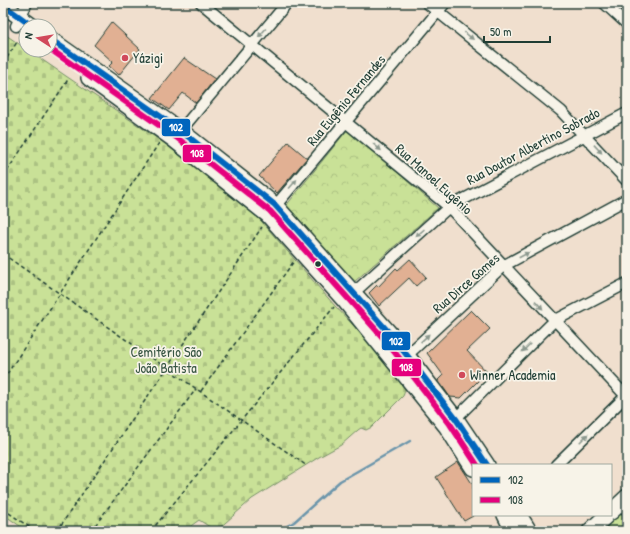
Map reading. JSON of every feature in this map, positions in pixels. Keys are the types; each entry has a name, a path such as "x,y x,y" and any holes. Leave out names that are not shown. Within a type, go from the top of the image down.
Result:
{"street":[{"path":"24,18 27,3"},
{"name":"Rua Manoel Eugênio","path":"202,3 448,207 554,321 627,396"},
{"path":"172,137 287,3"},
{"path":"427,3 556,107 584,134 627,181"},
{"name":"Rua Eugênio Fernandes","path":"269,214 445,3"},
{"path":"604,3 627,24"},
{"path":"3,5 18,24"},
{"path":"3,18 18,27"},
{"path":"58,45 269,214 344,300 401,360 486,464"},
{"path":"58,56 172,137"},
{"name":"Rua Doutor Albertino Sobrado","path":"344,300 448,207 584,134 627,113"},
{"name":"Rua Dirce Gomes","path":"401,360 503,266 627,199"},
{"path":"451,422 554,321 627,284"},
{"path":"557,464 627,396"},
{"path":"451,422 472,466"},
{"path":"612,511 627,497"},
{"path":"590,531 607,516"},
{"path":"511,519 529,531"}],"path":[{"path":"3,64 18,36"},
{"path":"3,177 69,78"},
{"path":"3,380 60,294 172,137"},
{"path":"57,531 269,214"},
{"path":"3,254 307,466"},
{"path":"200,392 295,259"},
{"path":"151,531 240,420 344,300"},
{"path":"91,531 196,389"},
{"path":"3,509 35,531"}],"green space":[{"name":"Cemitério São João Batista","path":"3,33 18,43 18,58 40,58 161,141 249,207 335,306 401,376 405,388 403,396 372,427 366,430 361,428 341,445 252,499 216,531 199,520 184,531 27,531 3,514"},
{"path":"348,129 438,208 354,282 285,207"},
{"path":"627,505 627,527 622,531 599,531"}],"building":[{"path":"111,22 140,49 119,75 109,66 113,62 94,45"},
{"path":"184,58 215,79 196,103 183,93 169,110 152,98"},
{"path":"288,142 307,158 277,193 259,176"},
{"path":"410,259 426,277 416,286 409,278 379,306 369,293 377,285 378,287 396,268 398,270"},
{"path":"471,310 490,329 467,351 487,372 461,398 450,397 438,380 443,375 427,353"},
{"path":"458,462 472,483 473,516 464,521 436,477"}],"waterway":[{"path":"279,531 294,522 340,481 410,441"}],"transit line":[{"name":"102","path":"3,5 21,18"},
{"name":"102","path":"58,45 181,131 275,205 392,336 456,419 486,464"},
{"name":"108","path":"58,55 176,137 270,211 386,341 450,424 476,464"}],"place":[{"name":"Yázigi","path":"125,58"},
{"name":"Winner Academia","path":"462,375"}]}
